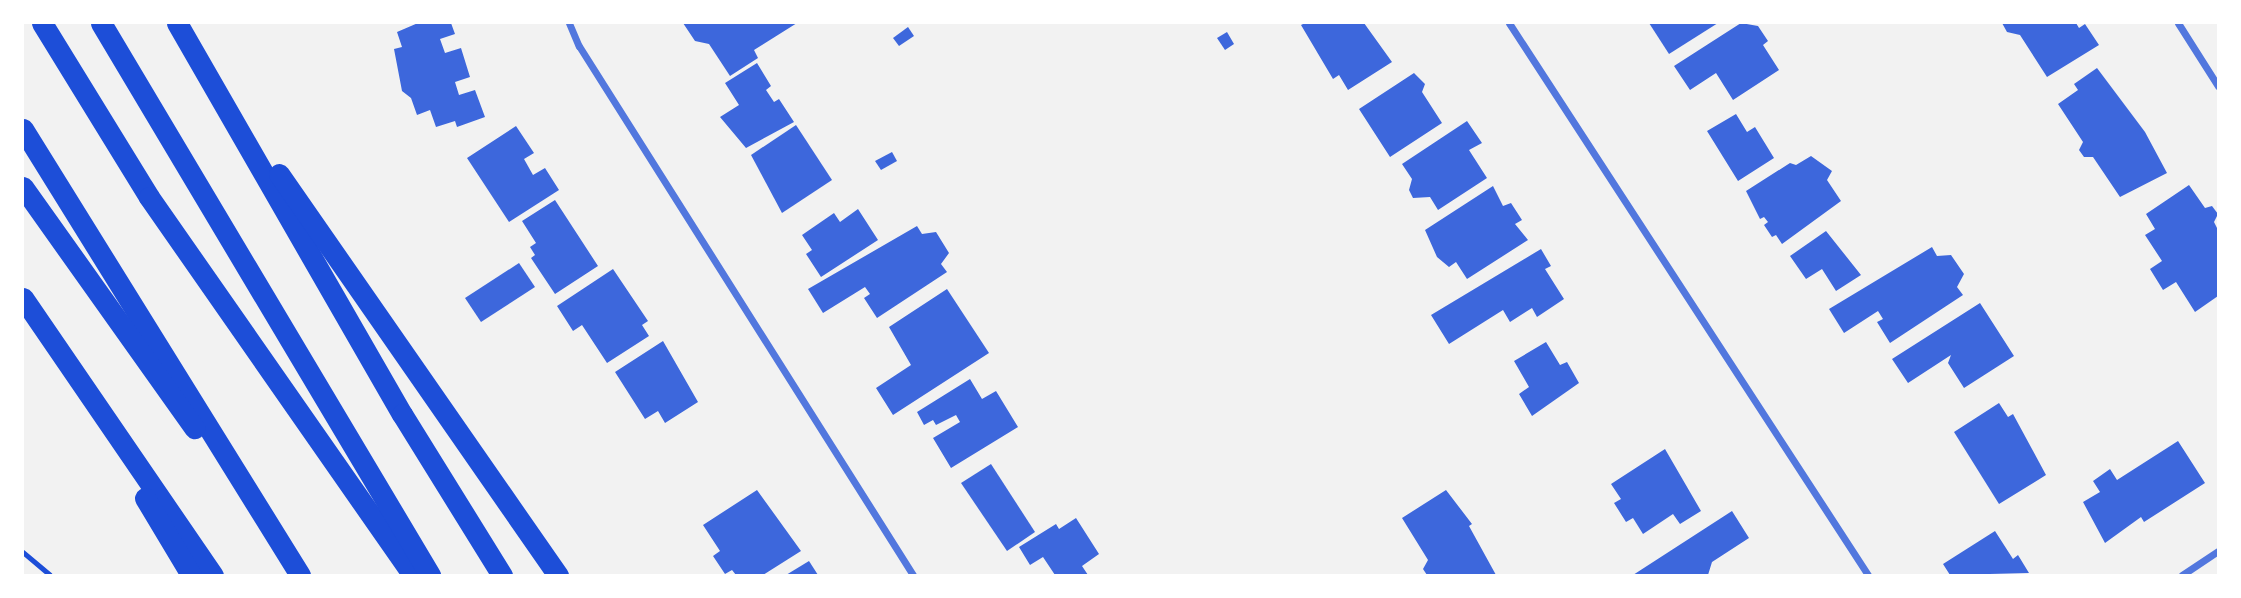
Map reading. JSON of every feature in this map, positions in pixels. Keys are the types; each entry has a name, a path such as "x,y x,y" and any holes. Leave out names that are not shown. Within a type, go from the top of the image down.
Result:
{"highway":[{"path":"43,23 149,197 413,575"},
{"path":"101,23 430,575"},
{"path":"177,23 402,414 502,575"},
{"path":"203,65 558,575"},
{"path":"23,129 299,575"},
{"path":"23,187 299,575"},
{"path":"23,298 213,575"},
{"path":"35,316 191,575"}],"street":[{"path":"569,23 579,46 913,575"},
{"path":"1509,23 1868,575"},
{"path":"2178,23 2218,86"},
{"path":"2182,575 2218,551"}],"path":[{"path":"23,552 50,575"}],"building":[{"path":"418,23 451,23 455,34 440,39 445,53 461,48 470,77 455,82 459,95 475,90 485,117 457,127 455,121 436,127 430,110 417,115 411,98 402,91 394,49 402,47 397,32"},
{"path":"683,23 797,23 754,50 758,58 730,76 709,44 695,41"},
{"path":"1364,23 1392,62 1348,90 1339,75 1333,79 1301,25"},
{"path":"1649,23 1718,23 1669,54"},
{"path":"1741,23 1758,26 1768,41 1763,45 1779,70 1733,100 1716,73 1690,90 1674,66"},
{"path":"2002,23 2076,23 2079,28 2085,24 2099,45 2047,77 2020,35 2007,32"},
{"path":"908,27 914,36 899,46 893,38"},
{"path":"1227,32 1234,44 1225,50 1217,38"},
{"path":"757,63 771,86 766,90 774,102 779,99 794,122 746,148 720,117 739,105 725,83"},
{"path":"2097,68 2145,132 2167,173 2120,197 2093,157 2084,157 2079,150 2083,142 2058,104 2078,90 2074,84"},
{"path":"1414,73 1425,84 1422,92 1442,123 1390,157 1359,109"},
{"path":"1736,114 1747,132 1755,127 1774,158 1738,181 1707,131"},
{"path":"1467,121 1482,143 1469,150 1487,178 1438,210 1430,197 1413,198 1409,190 1412,179 1402,164"},
{"path":"796,125 832,180 782,213 751,155"},
{"path":"516,126 534,153 524,159 533,175 545,168 559,190 509,222 467,158"},
{"path":"892,152 897,161 881,170 875,161"},
{"path":"1811,156 1832,171 1827,180 1841,201 1782,244 1776,235 1772,237 1764,225 1768,222 1764,217 1760,219 1746,191 1790,163 1796,165"},
{"path":"2189,185 2205,208 2212,206 2218,214 2214,222 2218,230 2218,296 2195,312 2176,282 2163,290 2150,269 2162,261 2145,235 2155,229 2146,214"},
{"path":"1493,186 1503,206 1511,203 1522,220 1515,224 1528,240 1467,279 1456,262 1449,267 1437,257 1425,230"},
{"path":"555,200 598,266 555,294 531,258 535,255 530,247 536,243 522,221"},
{"path":"858,209 878,240 821,277 806,254 812,250 802,235 834,213 840,222"},
{"path":"917,226 922,234 936,232 949,253 941,264 947,272 877,318 864,298 870,294 865,287 823,313 808,289"},
{"path":"1826,231 1861,275 1836,291 1822,269 1806,279 1790,256"},
{"path":"1932,247 1937,256 1951,255 1964,274 1957,287 1963,295 1890,343 1877,322 1883,319 1878,311 1844,333 1829,309"},
{"path":"1541,249 1551,266 1545,269 1564,299 1537,317 1532,308 1510,322 1503,310 1449,344 1431,315"},
{"path":"519,263 535,287 481,322 465,298"},
{"path":"613,269 648,321 642,325 649,336 607,363 582,325 573,331 557,306"},
{"path":"947,289 989,353 893,415 876,388 911,365 889,327"},
{"path":"1980,303 2014,356 1964,388 1948,363 1951,355 1908,383 1892,359"},
{"path":"663,341 698,402 665,423 658,411 645,419 615,372"},
{"path":"1546,342 1560,365 1567,362 1579,383 1532,416 1519,394 1529,387 1514,361"},
{"path":"970,379 982,399 996,391 1018,427 951,468 933,438 960,422 956,415 936,425 933,420 924,425 917,412"},
{"path":"1999,403 2008,417 2013,414 2046,475 1999,504 1954,432"},
{"path":"2178,441 2205,483 2144,522 2141,517 2105,543 2083,502 2100,492 2093,481 2110,469 2117,480"},
{"path":"1665,449 1701,511 1680,524 1673,514 1643,534 1633,518 1626,522 1614,503 1621,499 1611,484"},
{"path":"991,464 1035,532 1007,551 961,483"},
{"path":"757,490 801,551 763,575 736,575 732,570 725,574 713,556 720,551 703,525"},
{"path":"1446,490 1472,524 1469,526 1496,575 1427,575 1423,569 1428,560 1402,518"},
{"path":"1732,511 1749,538 1712,562 1708,575 1633,575"},
{"path":"1076,518 1099,554 1082,566 1088,575 1055,575 1043,557 1030,565 1019,547 1056,524 1059,529"},
{"path":"1995,531 2013,559 2018,555 2029,573 1950,575 1943,564"},
{"path":"809,561 818,575 786,575"}]}
